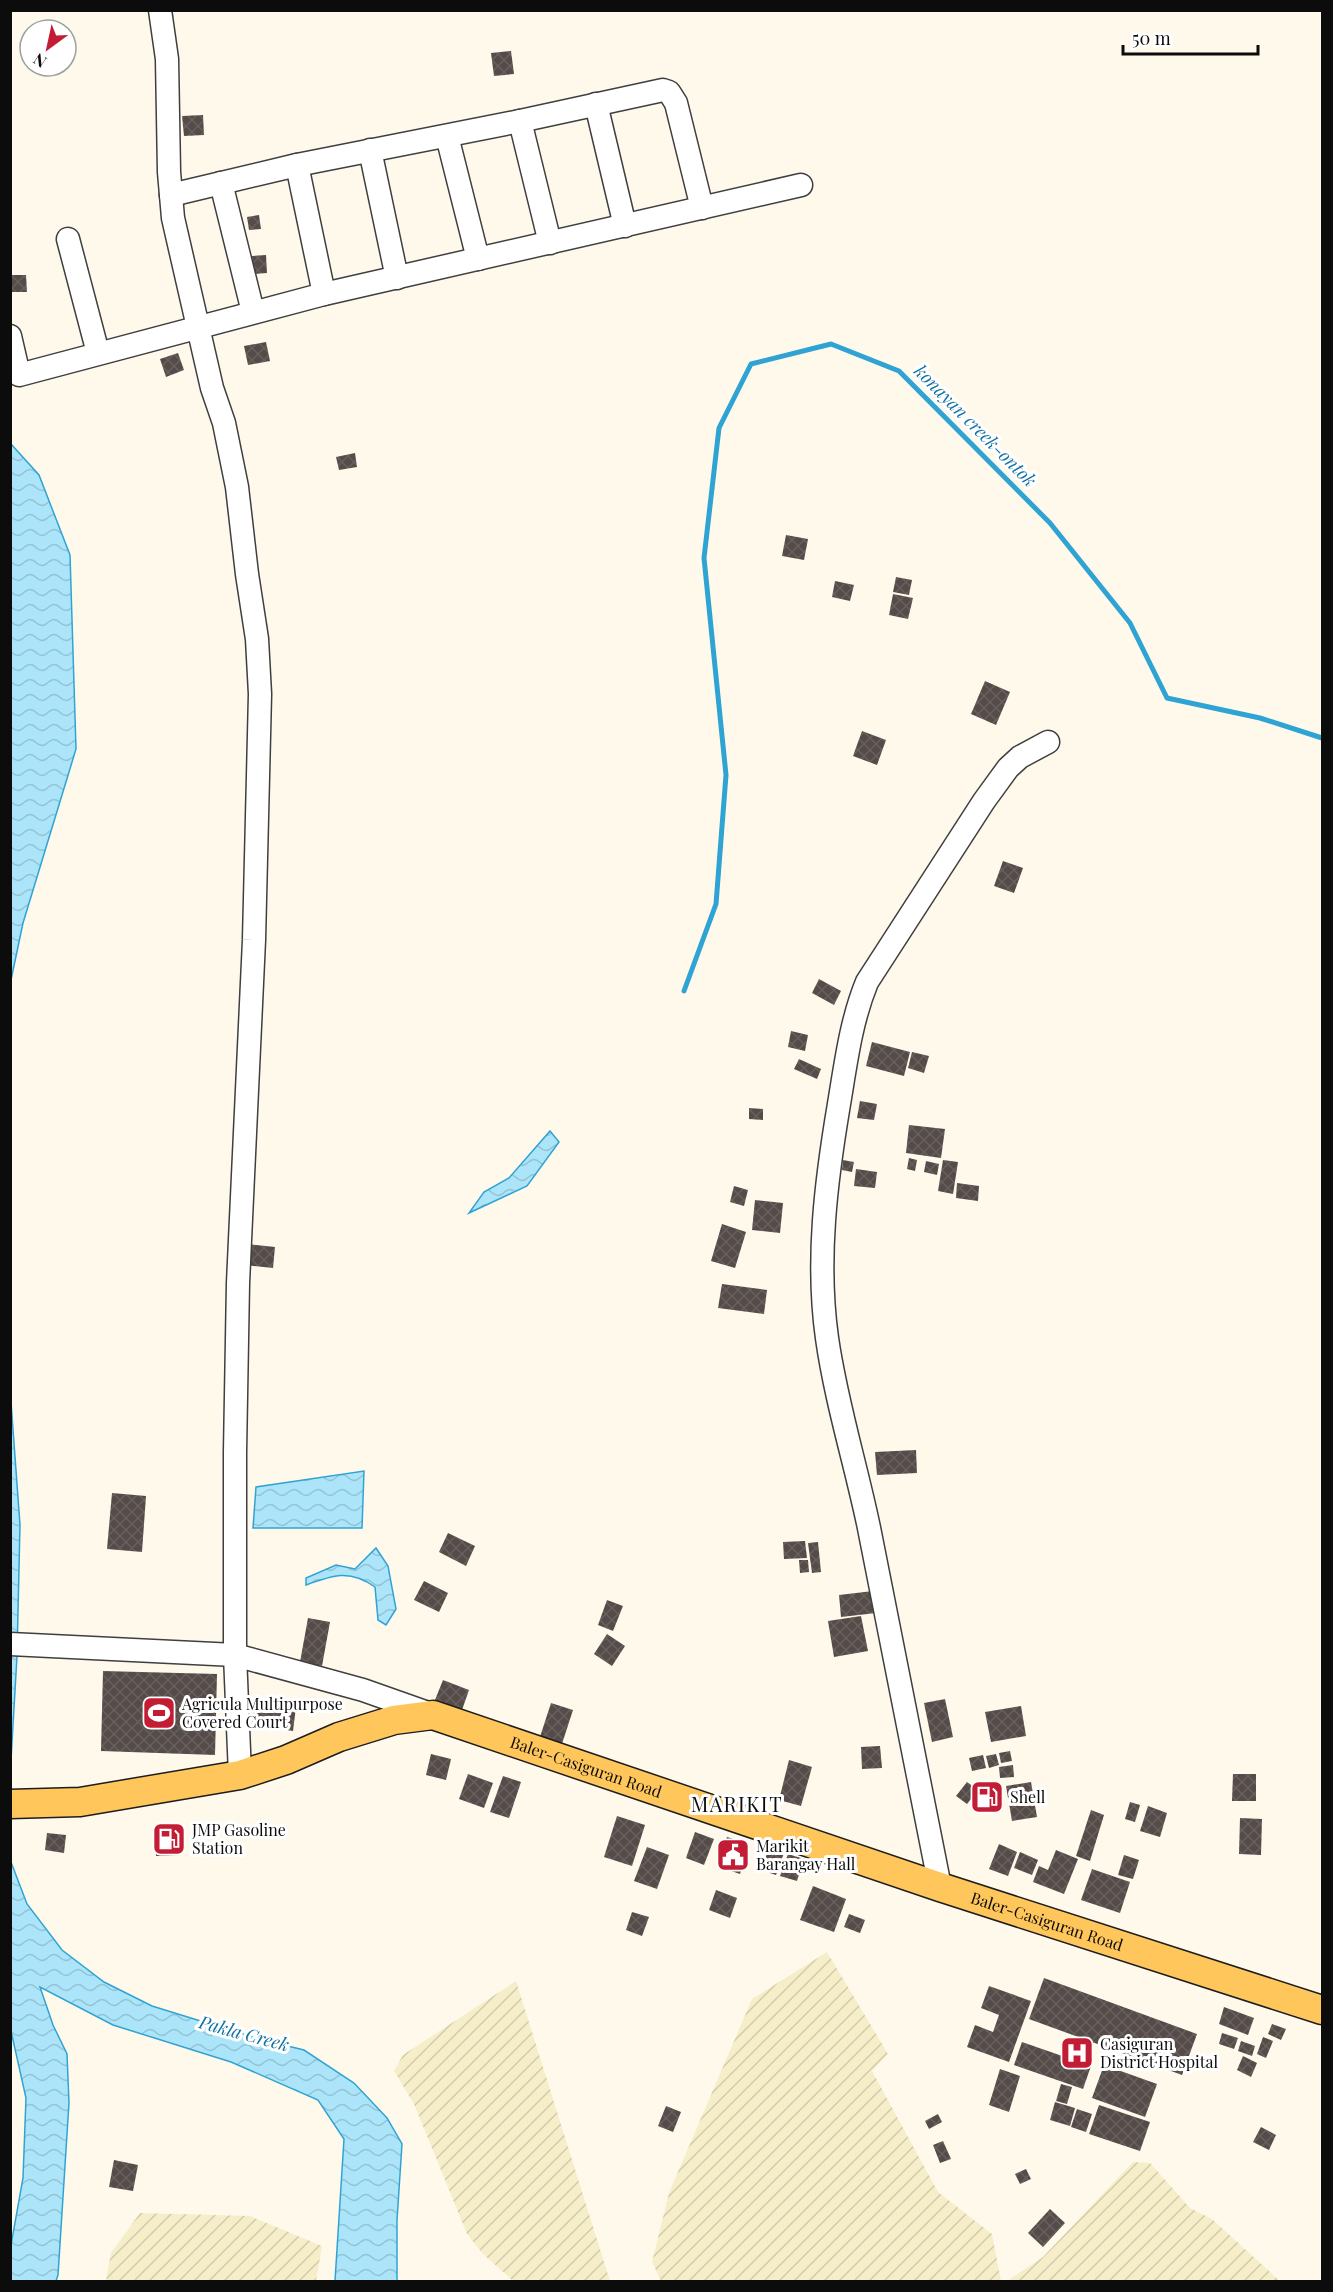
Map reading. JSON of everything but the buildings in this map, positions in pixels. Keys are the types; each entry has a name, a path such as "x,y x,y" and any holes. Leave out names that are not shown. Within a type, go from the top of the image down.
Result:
{"main road":[{"name":"Baler-Casiguran Road","path":"10,1804 80,1802 240,1775 286,1760 339,1737 394,1720 433,1715 940,1887 1323,2010"}],"street":[{"path":"160,10 167,59 173,218 212,388 224,423 237,487 257,639 260,694 254,940 238,1283 235,1655 240,1775"},
{"path":"171,195 297,165 520,121 654,90 669,92 676,103 702,208"},
{"path":"596,104 626,226"},
{"path":"520,121 550,243"},
{"path":"447,136 478,259"},
{"path":"370,150 397,278"},
{"path":"297,165 324,294"},
{"path":"221,183 253,312"},
{"path":"10,336 19,375 324,294 801,185"},
{"path":"68,239 98,353"},
{"path":"940,1887 862,1493 832,1367 822,1293 824,1213 828,1167 849,1045 858,1004 867,982 984,801 1008,768 1020,757 1048,742"},
{"path":"18,1644 235,1655 363,1690 433,1715"}],"shaded area":[{"path":"827,1952 888,2054 872,2071 938,2192 992,2234 1001,2281 661,2281 652,2262 669,2193 752,1999"},
{"path":"516,1981 610,2281 513,2281 483,2254 467,2234 414,2104 394,2071 403,2055"},
{"path":"1133,2162 1150,2163 1190,2208 1212,2219 1280,2281 1007,2281 1043,2257"},
{"path":"140,2213 250,2216 322,2246 316,2281 106,2281 111,2253"}],"water":[{"path":"11,444 39,475 70,555 76,749 23,923 11,980"},
{"path":"550,1131 559,1142 527,1186 469,1213 484,1192 509,1178"},
{"path":"11,1402 20,1525 17,1656 11,1760"},
{"path":"364,1471 362,1528 253,1528 256,1487"},
{"path":"376,1548 388,1566 396,1609 386,1625 378,1620 375,1587 366,1581 349,1576 333,1576 306,1585 306,1578 336,1565 355,1569"},
{"path":"11,1862 27,1904 62,1950 104,1982 152,2006 259,2039 304,2050 354,2083 387,2118 402,2144 397,2220 397,2281 335,2281 344,2139 318,2100 231,2062 113,2025 40,1987 53,2025 67,2054 69,2103 58,2275 56,2281 11,2281 11,2245 23,2178 26,2098 11,2031"}],"waterway":[{"name":"konayan creek-ontok","path":"684,991 716,904 726,775 704,558 719,428 751,364 831,344 899,371 1050,523 1130,623 1167,698 1260,718 1322,738"}],"place":[{"name":"Agricula Multipurpose Covered Court","path":"159,1713"},
{"name":"Shell","path":"987,1797"},
{"name":"JMP Gasoline Station","path":"169,1839"},
{"name":"Marikit Barangay Hall","path":"733,1855"},
{"name":"Casiguran District Hospital","path":"1077,2053"}],"district":[{"name":"MARIKIT","path":"737,1805"}],"water label":[{"name":"Pakla Creek","path":"244,2034"}]}
